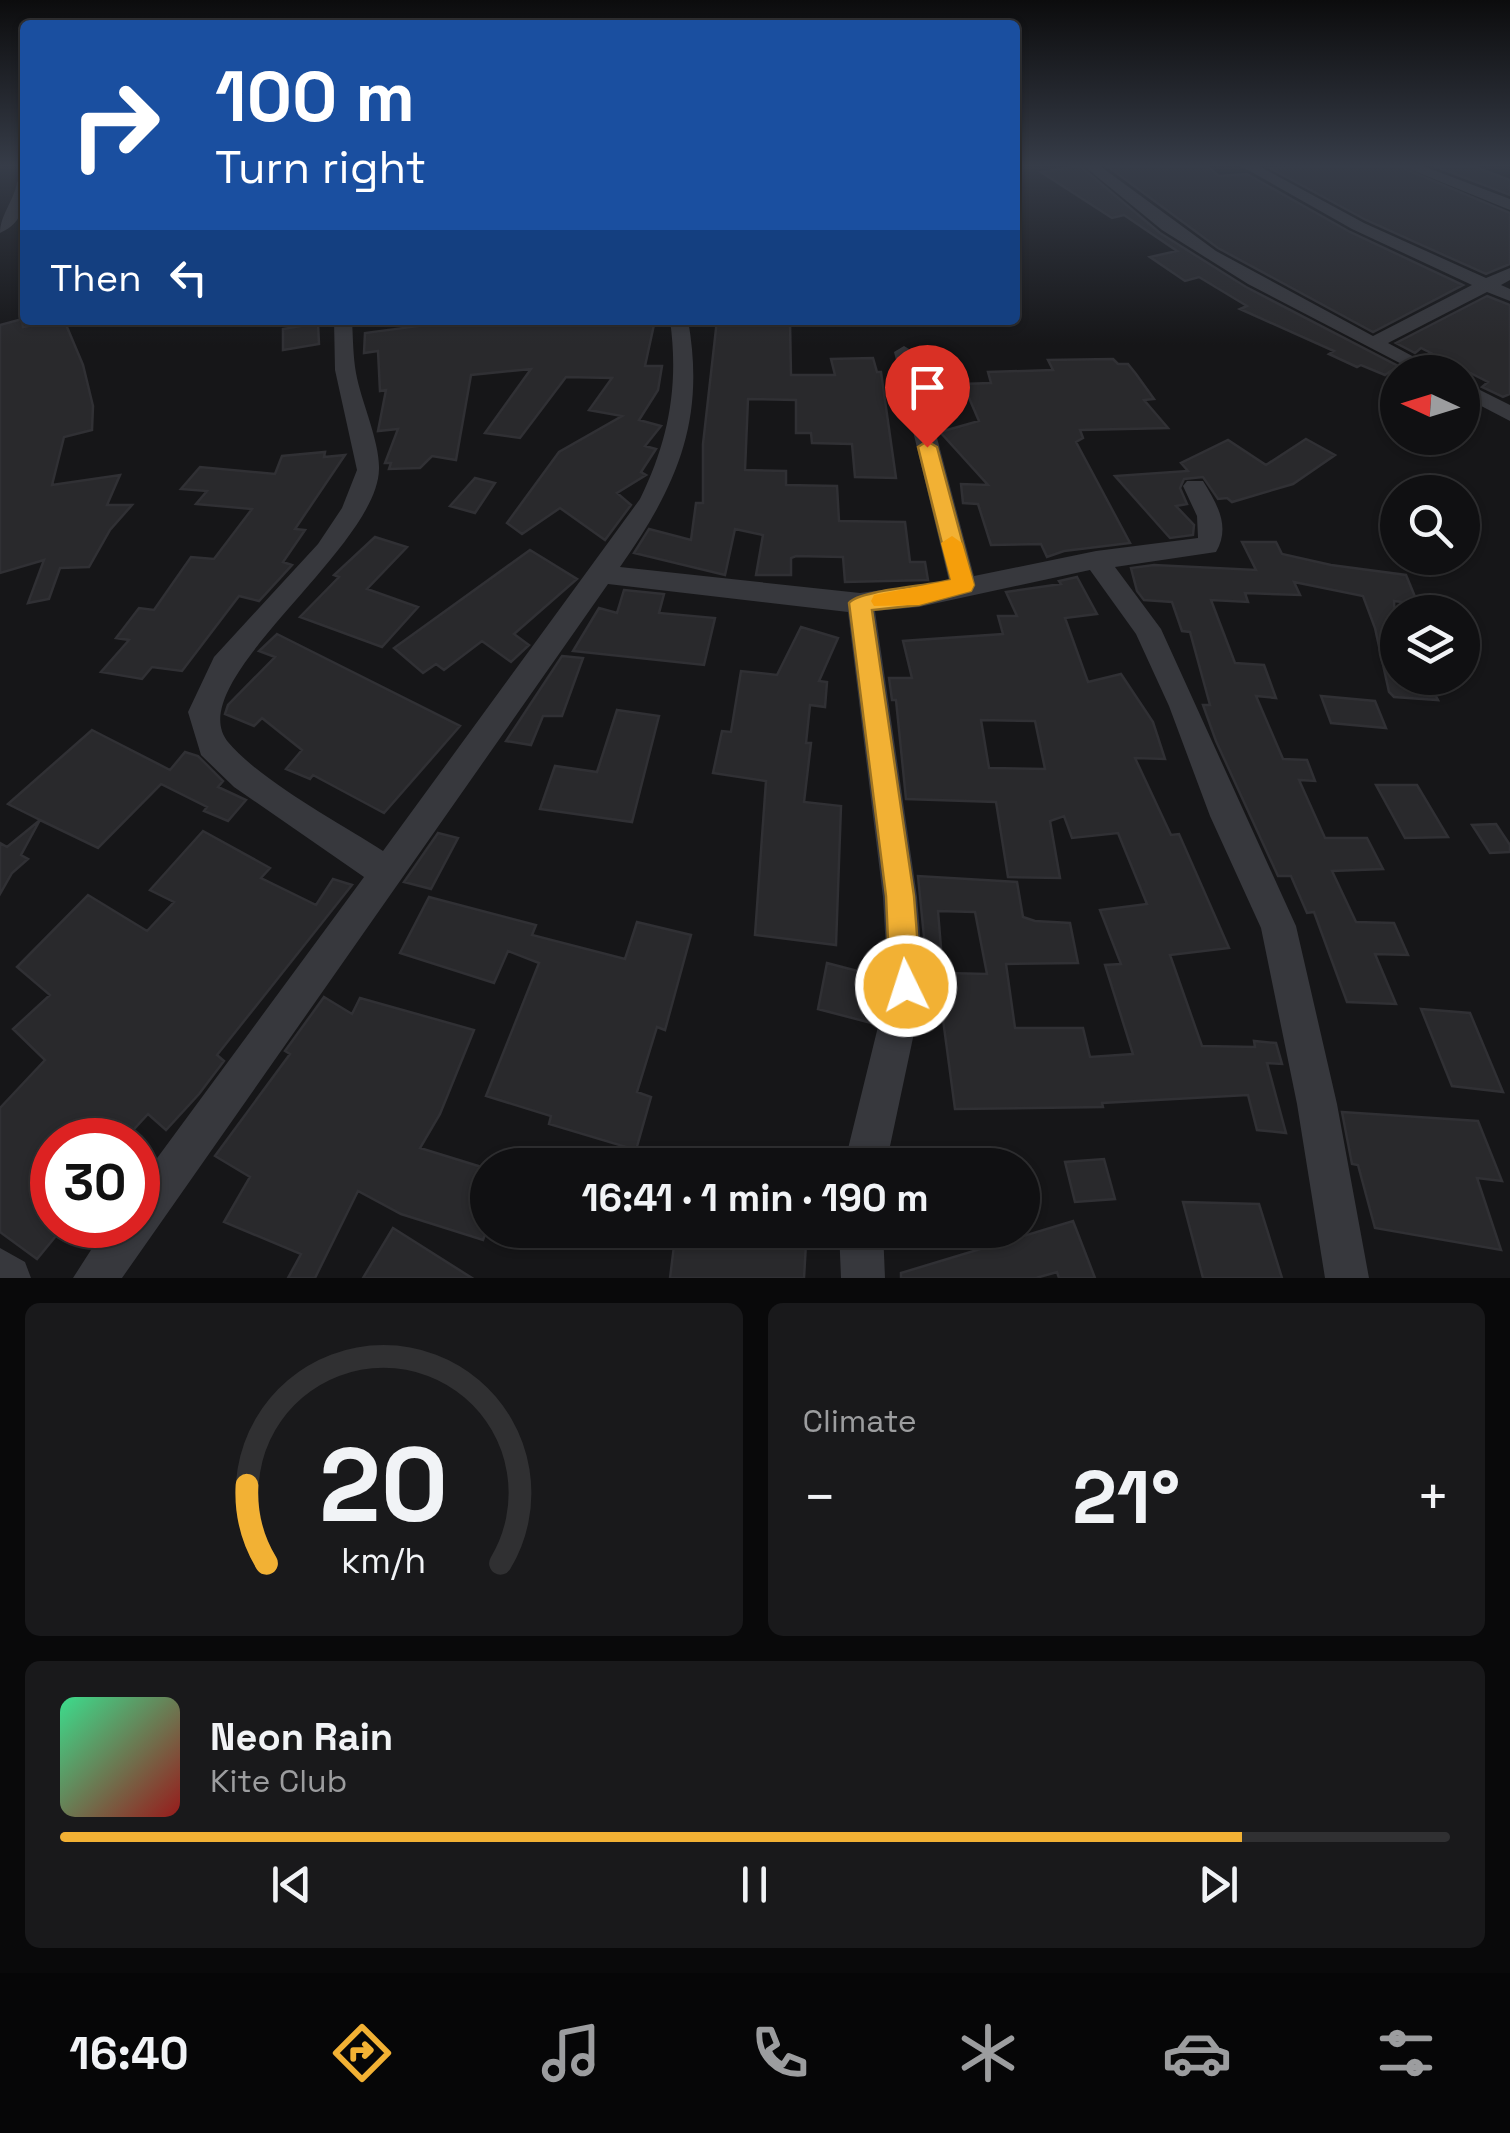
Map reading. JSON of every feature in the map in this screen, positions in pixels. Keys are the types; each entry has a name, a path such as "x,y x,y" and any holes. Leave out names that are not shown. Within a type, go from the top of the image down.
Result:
{"street":[{"path":"1168,226 1314,312 1400,355"},
{"path":"1357,226 1510,296"},
{"path":"1375,342 1510,273"},
{"path":"343,325 345,370 368,470 354,509 327,550 224,665 203,712 212,746 244,776 386,873"},
{"path":"160,1187 665,480 684,409 679,325"},
{"path":"904,352 963,585"},
{"path":"1480,398 1510,414"},
{"path":"601,574 860,603 919,597 1096,560 1207,546 1214,536 1212,522 1195,486"},
{"path":"1096,560 1148,628 1184,706 1226,816 1278,926 1316,1104 1347,1278"},
{"path":"860,603 900,896 906,986 868,1148"},
{"path":"95,1278 116,1248"},
{"path":"862,1248 863,1278"},
{"path":"0,1270 9,1278"}],"building":[{"path":"1140,226 1151,226 1246,287 1380,357 1380,373 1329,354 1334,351 1240,309 1247,306 1199,277 1185,281 1150,257 1177,251"},
{"path":"1188,226 1339,226 1463,285 1373,332 1218,248"},
{"path":"1379,226 1510,226 1510,264 1486,274"},
{"path":"1487,296 1510,305 1510,394 1503,397 1482,387 1488,382 1480,378 1480,355 1435,355 1421,348 1415,353 1396,343"},
{"path":"20,320 23,327 66,325 83,365 93,406 92,430 64,437 52,485 120,475 107,505 132,505 110,530 89,567 60,568 49,599 28,603 44,560 0,573 0,325"},
{"path":"318,325 319,344 283,350 283,329"},
{"path":"654,325 645,366 662,366 658,390 639,420 661,426 645,446 656,449 641,472 646,475 617,493 631,505 605,540 560,508 522,534 507,523 559,452 622,416 589,410 612,378 566,377 520,438 485,433 531,369 471,375 456,460 432,456 420,468 389,469 391,463 385,463 398,429 378,431 386,390 380,391 378,351 364,353 365,333 419,326"},
{"path":"716,325 790,325 791,375 835,375 831,359 873,358 877,372 881,372 896,478 855,477 852,444 812,443 811,433 796,433 796,400 748,399 745,470 786,471 786,485 837,486 839,521 905,522 910,562 925,562 928,580 845,582 843,557 796,556 791,558 791,575 756,575 763,535 735,529 725,575 634,553 649,529 691,540 696,503 703,503 703,444"},
{"path":"1113,359 1118,364 1128,364 1136,374 1154,399 1144,400 1168,428 1080,430 1083,438 1076,442 1130,543 1064,551 1047,557 1041,544 991,545 978,504 963,503 961,484 988,485 940,432 979,421 963,384 991,383 988,372 1053,370 1048,360"},
{"path":"1306,439 1335,455 1293,484 1232,502 1218,499 1203,477 1184,479 1180,488 1187,504 1176,506 1194,525 1193,535 1170,538 1115,476 1188,471 1181,463 1228,440 1266,465"},
{"path":"325,452 324,457 345,455 295,529 305,530 283,562 292,565 259,601 239,596 182,671 152,667 142,679 101,672 129,640 116,638 139,608 154,610 191,557 214,559 252,509 196,504 207,491 181,489 200,467 275,474 282,456"},
{"path":"475,478 495,483 475,513 450,506"},
{"path":"375,537 407,547 367,589 418,607 382,647 300,617 339,577 334,575"},
{"path":"1242,542 1276,542 1282,554 1380,572 1380,575 1406,575 1414,595 1380,595 1380,651 1363,596 1294,582 1300,595 1245,593 1248,602 1211,600 1235,663 1264,665 1276,698 1256,696 1283,759 1307,760 1315,781 1299,780 1325,838 1367,838 1383,869 1332,871 1356,922 1394,923 1408,955 1375,954 1396,1004 1347,1002 1314,912 1307,913 1291,876 1278,876 1216,741 1203,705 1210,705 1190,632 1182,631 1172,602 1144,600 1137,591 1131,568 1154,565 1256,570"},
{"path":"530,550 577,579 514,634 529,645 511,662 482,641 444,670 436,664 423,673 394,648"},
{"path":"1077,577 1097,614 1065,618 1088,682 1121,674 1153,722 1165,759 1135,758 1171,835 1179,834 1229,948 1170,955 1202,1046 1255,1047 1254,1041 1276,1043 1282,1064 1267,1063 1286,1133 1257,1130 1248,1095 1102,1103 1103,1107 955,1109 942,1012 922,1011 928,986 949,986 947,973 987,974 975,912 938,911 941,948 925,947 918,876 1017,882 1023,917 1070,923 1078,963 1006,964 1015,1028 1083,1028 1090,1057 1133,1054 1105,965 1121,964 1100,910 1147,904 1118,833 1072,838 1064,816 1050,821 1060,878 1008,877 996,802 906,799 896,700 892,700 889,678 912,678 903,641 1003,634 998,616 1017,616 1006,592 1061,584 1059,581","holes":["981,720 1035,721 1045,769 989,768"]},
{"path":"624,590 664,594 659,613 715,618 704,665 573,651 599,608 617,613"},
{"path":"801,627 838,638 819,681 827,682 825,707 810,705 806,743 811,743 804,802 841,806 836,945 755,935 766,781 713,773 722,731 731,732 741,671 777,675"},
{"path":"277,634 460,726 384,813 313,775 310,779 286,769 302,750 262,718 254,726 225,714 228,705 275,657 259,651"},
{"path":"562,656 583,658 562,716 543,716 531,745 506,741"},
{"path":"1435,695 1438,700 1394,697"},
{"path":"1321,696 1375,701 1386,728 1331,723"},
{"path":"617,710 659,716 632,822 540,809 555,766 597,772"},
{"path":"92,730 170,770 185,752 198,756 223,781 218,787 246,800 228,821 161,784 98,848 8,804"},
{"path":"1376,785 1417,785 1448,837 1405,838"},
{"path":"40,820 21,855 28,859 12,873 0,894 0,843 7,847"},
{"path":"1496,824 1510,845 1510,852 1490,853 1472,825"},
{"path":"203,831 270,868 261,878 316,905 333,879 352,885 217,1055 224,1061 166,1130 160,1118 148,1114 144,1118 30,1118 30,1248 46,1248 37,1259 0,1232 0,1108 45,1060 13,1029 50,995 17,967 88,895 147,931 174,902 150,890"},
{"path":"438,833 458,838 431,889 404,882"},
{"path":"429,897 536,925 532,935 625,959 637,922 691,935 665,1030 657,1027 637,1092 651,1097 637,1148 549,1124 551,1116 486,1096 539,963 508,951 494,983 400,953"},
{"path":"827,963 884,978 875,1024 818,1009"},
{"path":"324,997 352,1014 360,998 474,1030 440,1114 420,1148 470,1163 470,1236 401,1214 358,1191 315,1278 288,1278 301,1254 224,1222 250,1177 215,1156 290,1054 285,1051"},
{"path":"1421,1009 1470,1013 1503,1092 1452,1086"},
{"path":"1342,1112 1478,1121 1502,1181 1477,1178 1501,1250 1375,1228 1358,1165 1352,1164"},
{"path":"1104,1159 1115,1199 1075,1202 1065,1162"},
{"path":"1183,1202 1259,1204 1282,1278 1203,1278"},
{"path":"1073,1221 1095,1278 1059,1278 1057,1272 1036,1278 901,1278 901,1273 984,1248 1040,1248 1040,1231"},
{"path":"393,1228 472,1278 363,1278"},
{"path":"674,1248 806,1248 804,1278 670,1278"}],"slow traffic":[{"path":"882,601 919,597 963,585 952,543"}],"route":[{"path":"906,986 900,896 860,603 919,597 963,585 927,447"}]}
